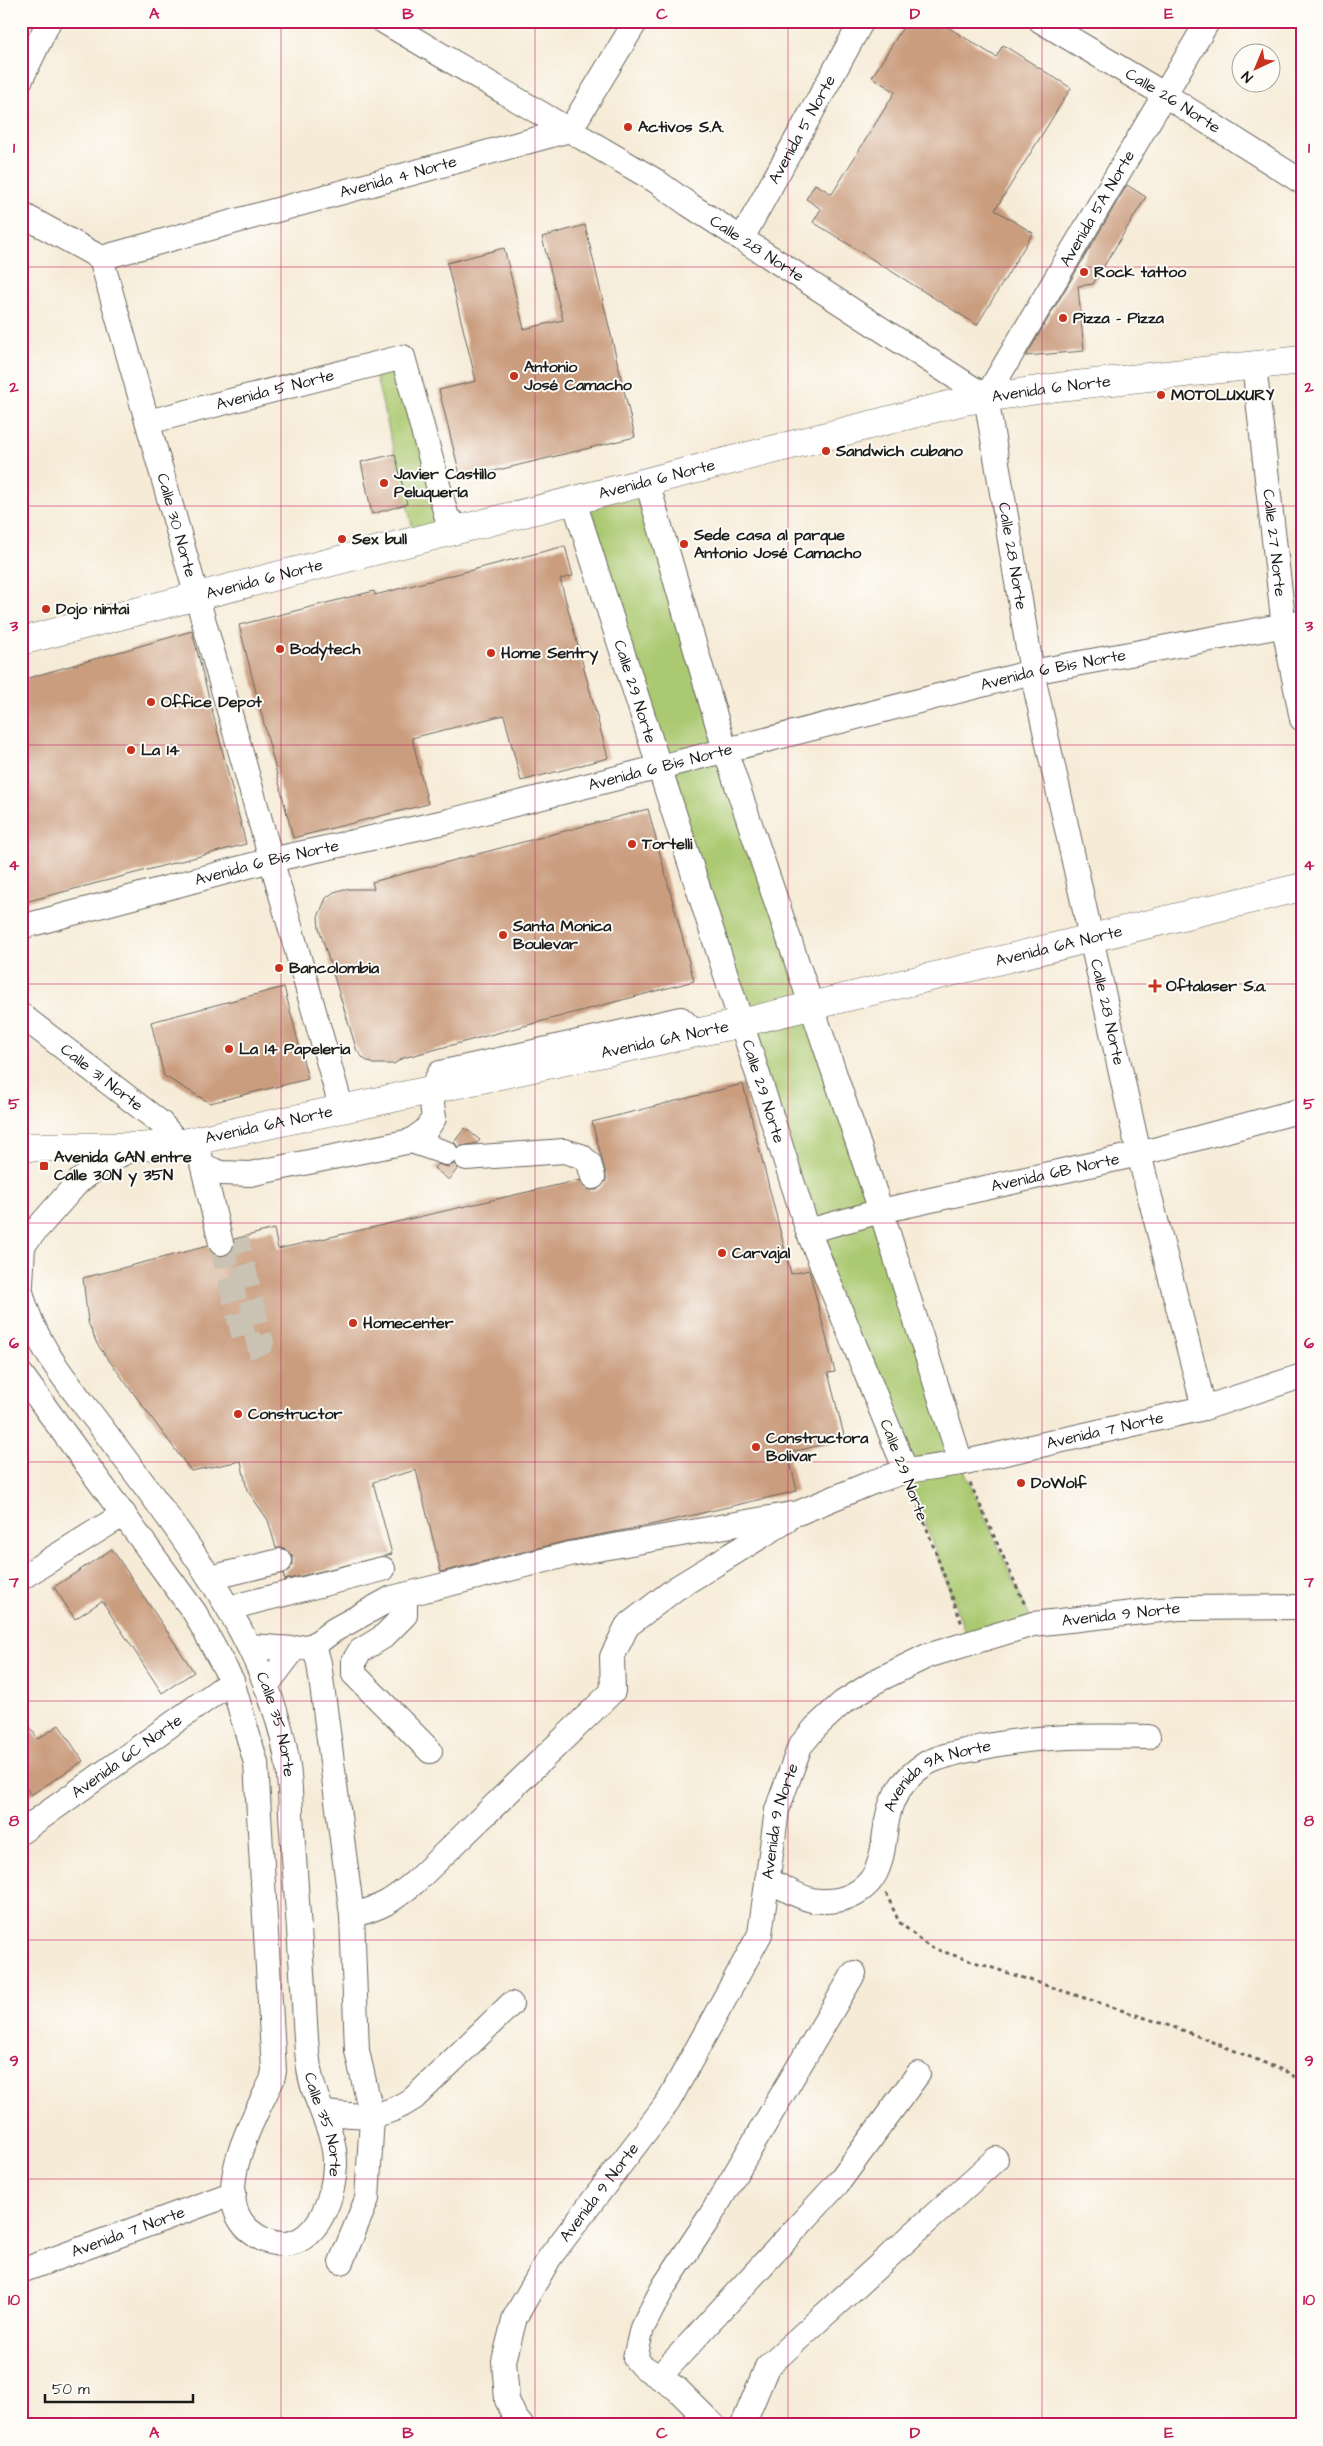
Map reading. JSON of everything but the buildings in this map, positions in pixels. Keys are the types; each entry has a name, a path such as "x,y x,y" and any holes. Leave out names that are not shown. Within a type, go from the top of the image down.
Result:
{"main road":[{"name":"Avenida 6 Norte","path":"21,641 197,597 448,528 574,501 986,396 1302,360"},
{"name":"Avenida 6A Norte","path":"21,1147 136,1147 200,1156 342,1110 741,1023 1302,888"}],"street":[{"path":"21,80 49,21"},
{"name":"Calle 28 Norte","path":"383,21 656,181 688,204 986,396 1032,672 1139,1154 1204,1408"},
{"path":"570,130 636,21"},
{"name":"Avenida 5 Norte","path":"742,238 862,21"},
{"name":"Calle 26 Norte","path":"1041,21 1165,95 1302,182"},
{"name":"Avenida 5A Norte","path":"986,396 1208,21"},
{"name":"Avenida 4 Norte","path":"101,258 570,130"},
{"path":"21,214 101,258"},
{"name":"Calle 30 Norte","path":"101,258 342,1110"},
{"name":"Avenida 5 Norte","path":"148,422 403,357 448,528"},
{"name":"Calle 27 Norte","path":"1254,365 1293,624 1302,719"},
{"path":"647,482 725,750 881,1211 961,1463"},
{"name":"Calle 29 Norte","path":"574,501 808,1231 906,1471"},
{"name":"Avenida 6 Bis Norte","path":"21,927 272,860 449,821 1032,672 1293,624"},
{"name":"Calle 31 Norte","path":"21,1015 200,1156"},
{"path":"200,1156 263,1173 411,1142 426,1130 434,1118 430,1091"},
{"name":"Avenida 6B Norte","path":"808,1231 881,1211 1139,1154 1302,1110"},
{"path":"411,1142 456,1156 573,1152 589,1163 593,1177"},
{"path":"21,1284 22,1246 78,1182 105,1162 136,1147"},
{"path":"200,1156 229,1241"},
{"name":"Calle 35 Norte","path":"21,1292 35,1334 48,1355 210,1578 250,1646 266,1686 287,1759 309,2071 335,2152 331,2196 318,2221 308,2234 295,2243 277,2244 252,2233 240,2219 232,2185 243,2142 272,2080 274,2071 256,1764 232,1680 195,1613 21,1374"},
{"name":"Avenida 7 Norte","path":"798,1513 873,1482 906,1471 961,1463 1204,1408 1302,1376"},
{"path":"266,1686 304,1647 392,1598 570,1554 798,1513"},
{"path":"352,1915 376,1910 415,1882 613,1691 612,1658 627,1626 675,1589 798,1513"},
{"path":"21,1578 124,1514"},
{"path":"210,1578 280,1561"},
{"path":"229,1608 383,1568"},
{"path":"405,1595 405,1615 382,1637 360,1651 354,1661 354,1674 430,1751"},
{"name":"Avenida 9 Norte","path":"521,2425 515,2418 507,2400 504,2361 515,2316 550,2257 668,2102 760,1934 776,1810 800,1746 816,1727 842,1703 878,1680 927,1656 1034,1624 1180,1608 1302,1607"},
{"path":"250,1646 304,1647 319,1663 352,1915 356,2051 372,2117 367,2199 341,2262"},
{"name":"Avenida 6C Norte","path":"21,1832 232,1680"},
{"name":"Avenida 9A Norte","path":"767,1880 810,1899 830,1901 849,1898 860,1891 876,1872 880,1860 884,1830 893,1802 907,1778 928,1763 957,1752 1052,1736 1148,1737"},
{"path":"713,2425 677,2389 660,2376 642,2366 635,2358 642,2328 664,2286 711,2215 854,1974"},
{"path":"324,2113 372,2117 398,2109 414,2098 511,2004"},
{"path":"660,2376 838,2183 918,2074"},
{"path":"743,2425 767,2367 996,2159"},
{"name":"Avenida 7 Norte","path":"21,2271 234,2194"}],"path":[{"path":"961,1463 1034,1624"},
{"name":"Calle 29 Norte","path":"906,1471 969,1643"},
{"path":"876,1872 899,1922 929,1947 1185,2031 1286,2071 1302,2081"}],"green space":[{"path":"403,357 447,518 416,542 373,365"},
{"path":"647,482 961,1463 1033,1624 969,1643 906,1471 808,1231 578,516"}],"tunnel":[{"path":"221,1243 246,1347 262,1343 237,1239"}],"place":[{"name":"Activos S.A.","path":"628,127"},
{"name":"Rock tattoo","path":"1084,272"},
{"name":"Pizza - Pizza","path":"1063,318"},
{"name":"Antonio José Camacho","path":"514,376"},
{"name":"MOTOLUXURY","path":"1161,395"},
{"name":"Sandwich cubano","path":"826,451"},
{"name":"Javier Castillo Peluquería","path":"384,483"},
{"name":"Sex bull","path":"342,539"},
{"name":"Sede casa al parque Antonio José Camacho","path":"684,544"},
{"name":"Dojo nintai","path":"46,609"},
{"name":"Bodytech","path":"280,649"},
{"name":"Home Sentry","path":"491,653"},
{"name":"Office Depot","path":"151,702"},
{"name":"La 14","path":"131,750"},
{"name":"Tortelli","path":"632,844"},
{"name":"Santa Monica Boulevar","path":"503,935"},
{"name":"Bancolombia","path":"279,968"},
{"name":"Oftalaser S.a.","path":"1155,986"},
{"name":"La 14 Papeleria","path":"229,1049"},
{"name":"Avenida 6AN entre Calle 30N y 35N","path":"44,1166"},
{"name":"Carvajal","path":"722,1253"},
{"name":"Homecenter","path":"353,1323"},
{"name":"Constructor","path":"238,1414"},
{"name":"Constructora Bolivar","path":"756,1447"},
{"name":"DoWolf","path":"1021,1483"}]}
